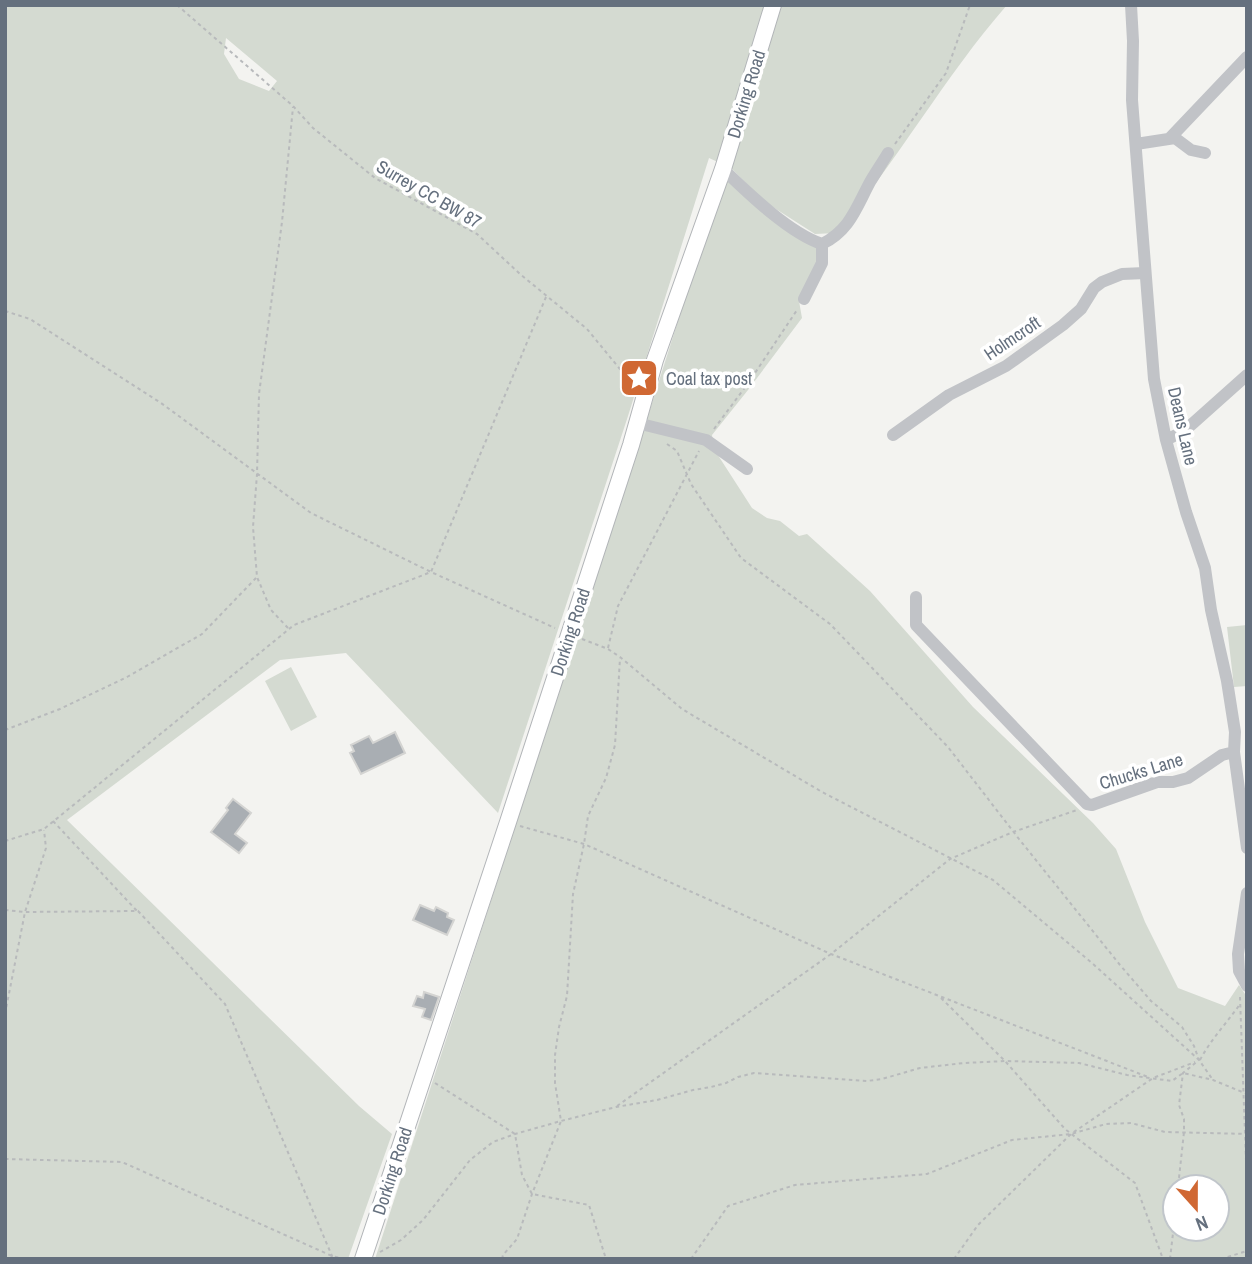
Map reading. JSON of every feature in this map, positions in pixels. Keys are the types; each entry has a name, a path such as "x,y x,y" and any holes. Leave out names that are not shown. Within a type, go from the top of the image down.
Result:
{"main road":[{"name":"Dorking Road","path":"363,1259 508,822 655,360 723,169 773,5"}],"street":[{"name":"Deans Lane","path":"1131,5 1132,100 1154,379 1166,440 1205,568 1211,610 1232,706 1234,752 1247,848"},
{"path":"1170,138 1247,57"},
{"path":"1136,145 1170,138 1178,139 1191,150 1205,153"},
{"path":"822,244 841,231 851,219 888,153"},
{"path":"723,169 773,214 822,244"},
{"path":"804,299 822,263 822,244"},
{"name":"Holmcroft","path":"893,435 949,395 1006,366 1063,325 1102,282 1122,274 1145,273"},
{"path":"1166,440 1191,425 1247,375"},
{"path":"636,423 706,440 747,469"},
{"path":"916,597 916,625 1084,802 1094,804"},
{"name":"Chucks Lane","path":"1094,804 1157,782 1188,778 1222,755 1234,752"},
{"path":"1244,980 1238,954 1247,893"}],"path":[{"name":"Surrey CC BW 87","path":"177,5 293,106 313,128 375,178 477,234 520,274 587,329 634,385"},
{"path":"888,153 946,74 970,5"},
{"path":"289,629 271,610 257,577 253,527 259,394 282,222 293,106"},
{"path":"5,841 44,829 294,625 431,572 546,296"},
{"path":"608,649 618,606 687,472 706,440 749,382 804,299"},
{"path":"5,311 30,319 161,403 311,513 431,572 608,649 682,709 822,792 993,880 1199,1060 1213,1080"},
{"path":"667,444 677,450 691,484 741,558 830,624 948,747 1013,832 1151,1001 1182,1027 1195,1046 1199,1060"},
{"path":"5,730 60,709 116,682 202,634 257,577"},
{"path":"502,1259 517,1239 561,1121 555,1083 555,1055 567,996 573,894 588,816 606,778 615,745 620,657"},
{"path":"617,1107 831,954 950,859 1013,832 1094,804"},
{"path":"53,821 225,1004 332,1256"},
{"path":"508,822 584,844 831,954 1153,1078"},
{"path":"5,1014 25,912 46,848 44,829"},
{"path":"5,911 138,911"},
{"path":"1244,980 1240,1004 1246,1095 1247,1188"},
{"path":"939,997 1005,1061 1065,1129 1135,1183 1163,1259"},
{"path":"379,1253 401,1240 423,1220 470,1160 494,1142 515,1134 617,1107 711,1087 754,1073 867,1081 920,1068 1005,1061 1079,1063 1127,1075 1172,1081 1199,1060 1209,1042 1240,1004"},
{"path":"954,1259 978,1226 1071,1134 1153,1078 1199,1060"},
{"path":"1183,1073 1213,1080 1246,1095"},
{"path":"1180,1173 1184,1132 1184,1119 1179,1105 1183,1073"},
{"path":"423,1076 515,1134 522,1175 532,1194"},
{"path":"691,1259 728,1206 795,1185 927,1174 1012,1140 1071,1134 1106,1124 1131,1123 1165,1132 1246,1134"},
{"path":"5,1159 122,1162 332,1256 345,1259"},
{"path":"532,1194 589,1205 606,1259"},
{"path":"1221,1259 1247,1251"},
{"path":"325,1259 332,1256"}],"shaded area":[{"path":"5,5 1007,5 962,61 880,177 836,233 815,234 765,202 731,168 709,158 498,813 346,653 280,660 67,820 359,1106 392,1134 348,1259 5,1259","holes":["226,38 277,81 269,91 239,79 224,54"]},
{"path":"728,180 817,248 817,261 799,301 802,318 712,435 714,449 752,508 767,518 780,521 799,536 807,534 870,591 973,707 1093,823 1116,849 1145,922 1178,988 1225,1006 1239,985 1247,997 1247,1259 375,1259 722,182"},
{"path":"1247,625 1247,686 1234,687 1227,627"},
{"path":"291,667 317,717 291,731 265,681"}],"building":[{"path":"395,732 405,753 361,774 350,753 354,751 351,745 369,736 373,743"},
{"path":"233,799 251,813 235,834 247,843 239,853 211,832"},
{"path":"420,905 434,911 436,907 448,913 447,917 454,920 447,935 413,920"},
{"path":"424,992 439,997 431,1020 422,1017 425,1009 413,1006 417,996 423,998"}],"place":[{"name":"Coal tax post","path":"639,378"}]}
